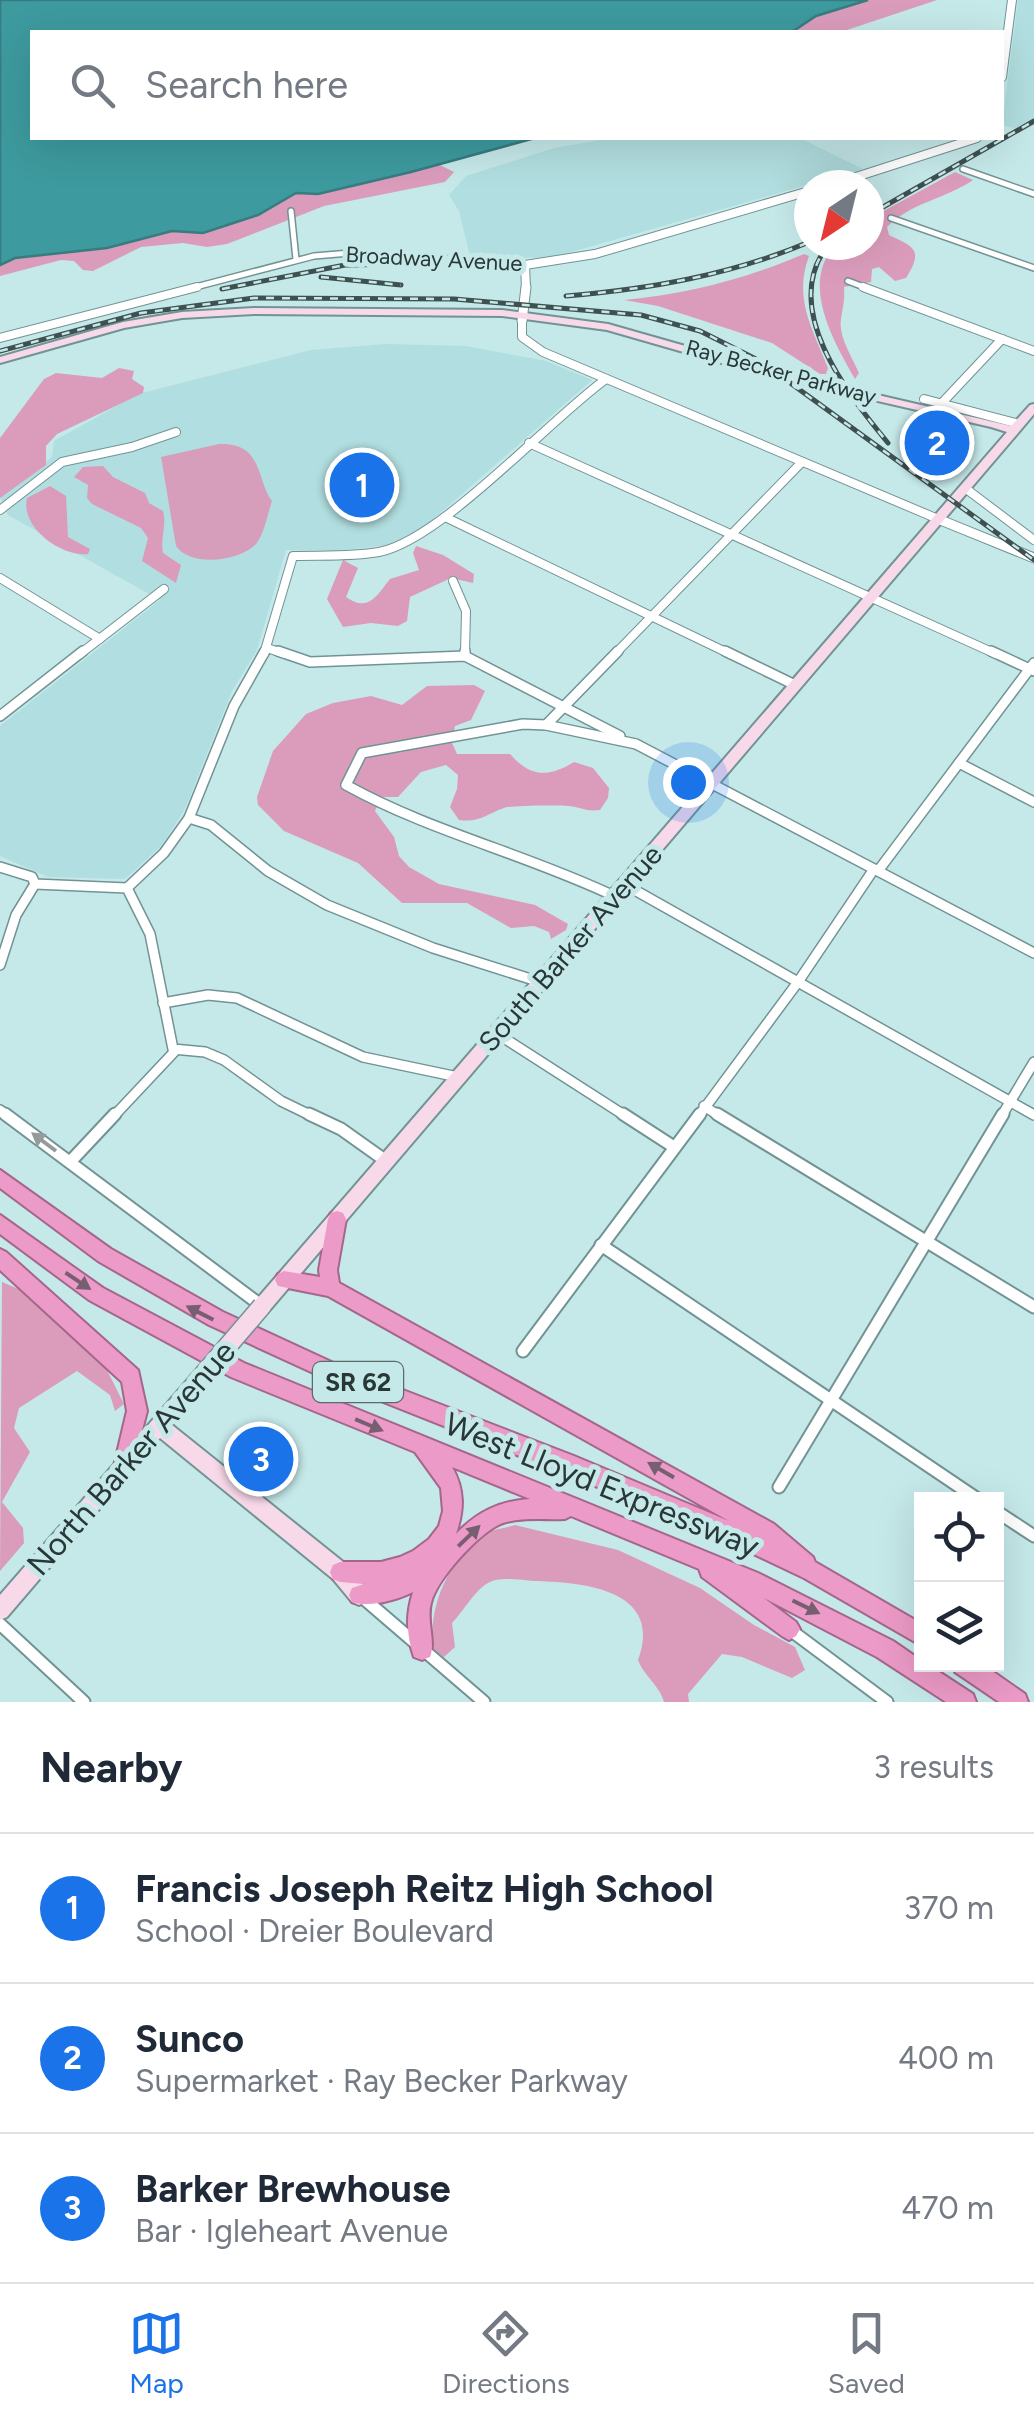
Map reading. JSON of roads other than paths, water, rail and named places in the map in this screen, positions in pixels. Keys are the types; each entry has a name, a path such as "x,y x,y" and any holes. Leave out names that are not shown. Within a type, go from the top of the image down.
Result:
{"highway":[{"name":"West Lloyd Expressway","path":"0,1178 112,1263 225,1326 710,1524 829,1582 914,1631"},
{"path":"332,1288 328,1270 337,1219"},
{"name":"West Lloyd Expressway","path":"0,1223 57,1267 142,1321 238,1370 685,1554 844,1626 965,1702"},
{"path":"0,1258 131,1377 137,1411 124,1466"},
{"path":"284,1280 332,1288 767,1531 829,1582"},
{"path":"340,1572 368,1577 403,1568 426,1556 443,1536 452,1512 451,1488 422,1447"},
{"path":"360,1595 402,1587 435,1570 494,1516 572,1508"},
{"path":"685,1554 789,1630"},
{"path":"422,1649 416,1629 416,1608 435,1570"},
{"path":"974,1672 1017,1702"}],"main road":[{"name":"Ray Becker Parkway","path":"0,363 123,326 203,313 523,318 605,333 760,379 992,430 1016,428"},
{"name":"South Barker Avenue","path":"262,1306 1034,408"},
{"name":"North Barker Avenue","path":"0,1610 262,1306"},
{"path":"159,1426 340,1572 360,1595"}],"street":[{"path":"1004,62 1012,0"},
{"path":"881,170 970,140"},
{"path":"963,170 1034,194"},
{"name":"Broadway Avenue","path":"0,338 296,260 362,252 525,266 594,254 794,196"},
{"path":"291,211 296,260"},
{"path":"891,218 1034,268"},
{"path":"525,266 522,337 531,346 1034,558"},
{"path":"848,281 1034,351"},
{"path":"940,405 1002,339"},
{"path":"35,884 127,888 164,853 189,818 234,706 267,648 293,556 395,548 416,539 570,405 606,379"},
{"path":"924,399 1016,428"},
{"path":"0,510 62,462 132,447 176,432"},
{"path":"523,1351 798,982 876,870 1033,668 529,443"},
{"path":"546,725 802,462"},
{"path":"965,488 1034,540"},
{"path":"445,517 795,685"},
{"path":"0,578 100,639"},
{"path":"452,581 466,611 465,656"},
{"path":"0,716 164,589"},
{"path":"267,648 310,662 465,656 1034,953"},
{"path":"636,744 546,725 507,726 362,754 347,784 404,816 619,890 798,982 1034,1115"},
{"path":"959,763 1034,802"},
{"path":"189,818 211,826 268,871 327,905 434,948 540,982"},
{"path":"0,867 32,878 35,884"},
{"path":"0,965 16,915 35,884"},
{"path":"127,888 150,934 170,1040 176,1050"},
{"path":"163,1003 208,995 237,998 363,1058 458,1078"},
{"path":"496,1033 674,1146"},
{"path":"176,1050 205,1052 224,1060 280,1101 341,1129 386,1161"},
{"path":"70,1162 176,1050"},
{"path":"779,1487 1034,1062"},
{"path":"704,1106 1034,1307"},
{"path":"0,1110 262,1306"},
{"path":"601,1245 967,1492"},
{"path":"1004,1516 1034,1536"},
{"path":"360,1595 484,1702"},
{"path":"0,1624 84,1702"},
{"path":"789,1630 886,1702"}],"water":[{"path":"0,0 868,0 816,16 795,30 30,30 30,140 528,140 318,194 296,193 258,215 203,233 172,231 107,248 15,258 0,265"}],"railway":[{"path":"1004,138 1034,121"},
{"path":"884,206 1001,140"},
{"path":"566,296 690,279 794,248"},
{"path":"820,260 811,295 824,349 854,400 888,443"},
{"path":"222,289 345,265 409,264"},
{"path":"321,277 401,285"},
{"path":"0,351 141,313 254,298 454,299 641,315 700,331 760,361 1034,560"}],"place":[{"name":"Sunco","path":"937,443"},
{"name":"Francis Joseph Reitz High School","path":"362,485"},
{"name":"Barker Brewhouse","path":"261,1459"}]}
